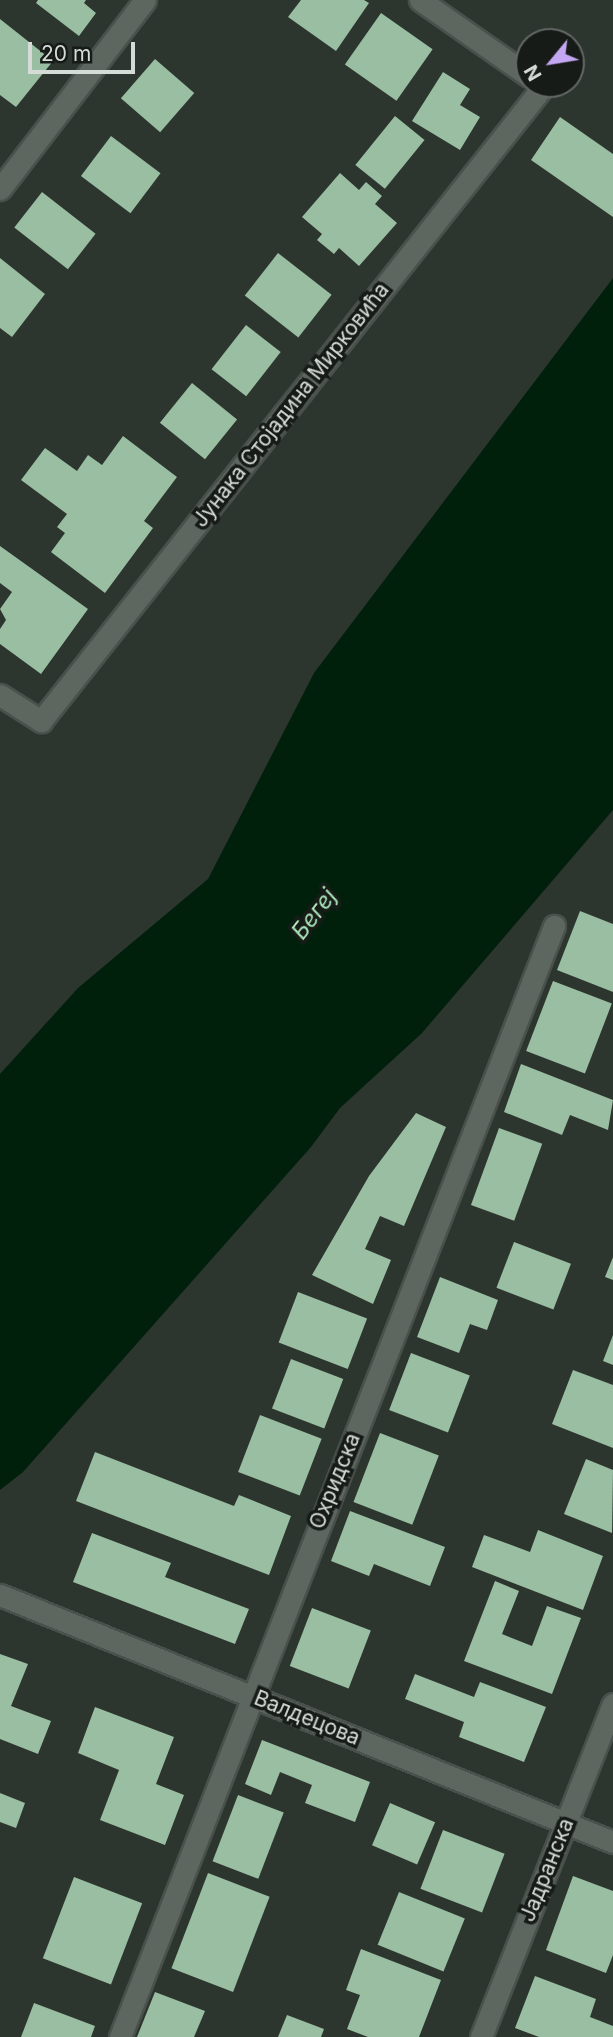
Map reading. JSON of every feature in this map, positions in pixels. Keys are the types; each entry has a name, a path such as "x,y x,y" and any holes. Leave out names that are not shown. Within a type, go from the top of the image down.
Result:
{"street":[{"path":"0,189 145,0"},
{"path":"420,0 515,68"},
{"name":"Јунака Стојадина Мирковића","path":"0,695 41,722 524,98"},
{"name":"Охридска","path":"120,2037 251,1695 554,926"},
{"name":"Валдецова","path":"0,1595 613,1842"},
{"name":"Јадранска","path":"481,2037 613,1704"}],"water":[{"name":"Бегеј","path":"613,278 613,810 422,1033 340,1108 311,1147 23,1472 0,1490 0,1074 78,988 208,879 314,673"}],"building":[{"path":"38,0 86,0 84,3 96,13 79,36 36,3"},
{"path":"301,0 364,0 369,3 336,51 288,17"},
{"path":"381,13 433,49 396,101 345,65"},
{"path":"0,19 53,61 16,107 0,95"},
{"path":"155,59 194,93 160,132 121,98"},
{"path":"443,72 470,89 460,105 480,117 460,150 412,121"},
{"path":"395,116 425,140 385,189 355,165"},
{"path":"560,117 613,154 613,217 531,160"},
{"path":"111,136 161,173 130,213 81,176"},
{"path":"340,173 359,190 366,182 382,196 375,204 397,223 359,266 339,248 334,254 317,240 322,234 302,217"},
{"path":"42,192 96,234 68,269 14,227"},
{"path":"278,253 332,295 298,337 245,296"},
{"path":"0,258 45,294 12,337 0,328"},
{"path":"246,325 281,352 246,396 212,369"},
{"path":"192,383 237,420 205,459 160,423"},
{"path":"123,436 177,477 144,521 153,528 105,593 51,552 65,533 57,527 67,514 21,480 45,448 77,471 88,455 102,465"},
{"path":"0,546 88,609 41,674 0,644 0,629 6,620 0,609 12,592 0,583"},
{"path":"580,911 613,924 613,992 557,970"},
{"path":"553,981 612,1004 585,1074 526,1051"},
{"path":"521,1064 613,1100 608,1130 570,1115 562,1135 504,1112"},
{"path":"416,1113 446,1127 404,1226 380,1216 365,1249 391,1260 373,1304 312,1275 369,1176"},
{"path":"499,1128 542,1144 514,1221 471,1205"},
{"path":"514,1242 571,1264 553,1310 496,1288"},
{"path":"613,1257 613,1280 605,1277"},
{"path":"440,1277 498,1300 487,1330 470,1324 459,1353 417,1337"},
{"path":"298,1292 367,1319 348,1369 279,1342"},
{"path":"613,1335 613,1365 603,1361"},
{"path":"411,1353 470,1376 448,1433 389,1410"},
{"path":"291,1359 343,1379 324,1429 272,1408"},
{"path":"573,1370 613,1385 613,1448 552,1424"},
{"path":"260,1415 322,1439 300,1496 238,1472"},
{"path":"380,1433 439,1456 412,1525 353,1502"},
{"path":"95,1452 234,1506 239,1495 291,1516 269,1575 76,1501"},
{"path":"586,1459 613,1470 612,1533 564,1514"},
{"path":"350,1511 445,1547 430,1586 374,1564 369,1576 331,1561"},
{"path":"538,1530 603,1556 583,1610 472,1567 484,1535 530,1552"},
{"path":"92,1533 171,1563 165,1577 249,1609 235,1644 73,1582"},
{"path":"495,1581 519,1591 502,1634 532,1646 547,1606 581,1618 552,1694 464,1661"},
{"path":"312,1608 371,1631 349,1688 290,1666"},
{"path":"0,1654 28,1664 11,1706 51,1721 38,1754 0,1739"},
{"path":"415,1674 474,1697 480,1682 546,1707 524,1762 459,1737 464,1722 405,1699"},
{"path":"95,1707 174,1737 156,1784 184,1795 165,1845 100,1820 119,1770 78,1753"},
{"path":"262,1740 370,1782 355,1822 305,1803 312,1785 280,1772 271,1795 245,1784"},
{"path":"0,1793 25,1803 16,1828 0,1822"},
{"path":"238,1795 284,1813 258,1879 213,1861"},
{"path":"390,1803 435,1822 417,1864 372,1845"},
{"path":"443,1830 505,1854 482,1912 420,1889"},
{"path":"208,1873 270,1897 233,1992 171,1968"},
{"path":"573,1876 613,1891 613,1955 606,1973 546,1950"},
{"path":"74,1877 142,1903 111,1984 43,1958"},
{"path":"399,1892 465,1919 443,1971 378,1945"},
{"path":"361,1949 441,1980 419,2037 368,2037 347,2029 360,1995 346,1990"},
{"path":"535,1976 596,1999 590,2017 613,2026 613,2037 539,2037 515,2028"},
{"path":"155,1992 205,2011 194,2037 137,2037"},
{"path":"34,2003 95,2026 91,2037 21,2037"},
{"path":"287,2015 324,2029 321,2037 278,2037"}]}
